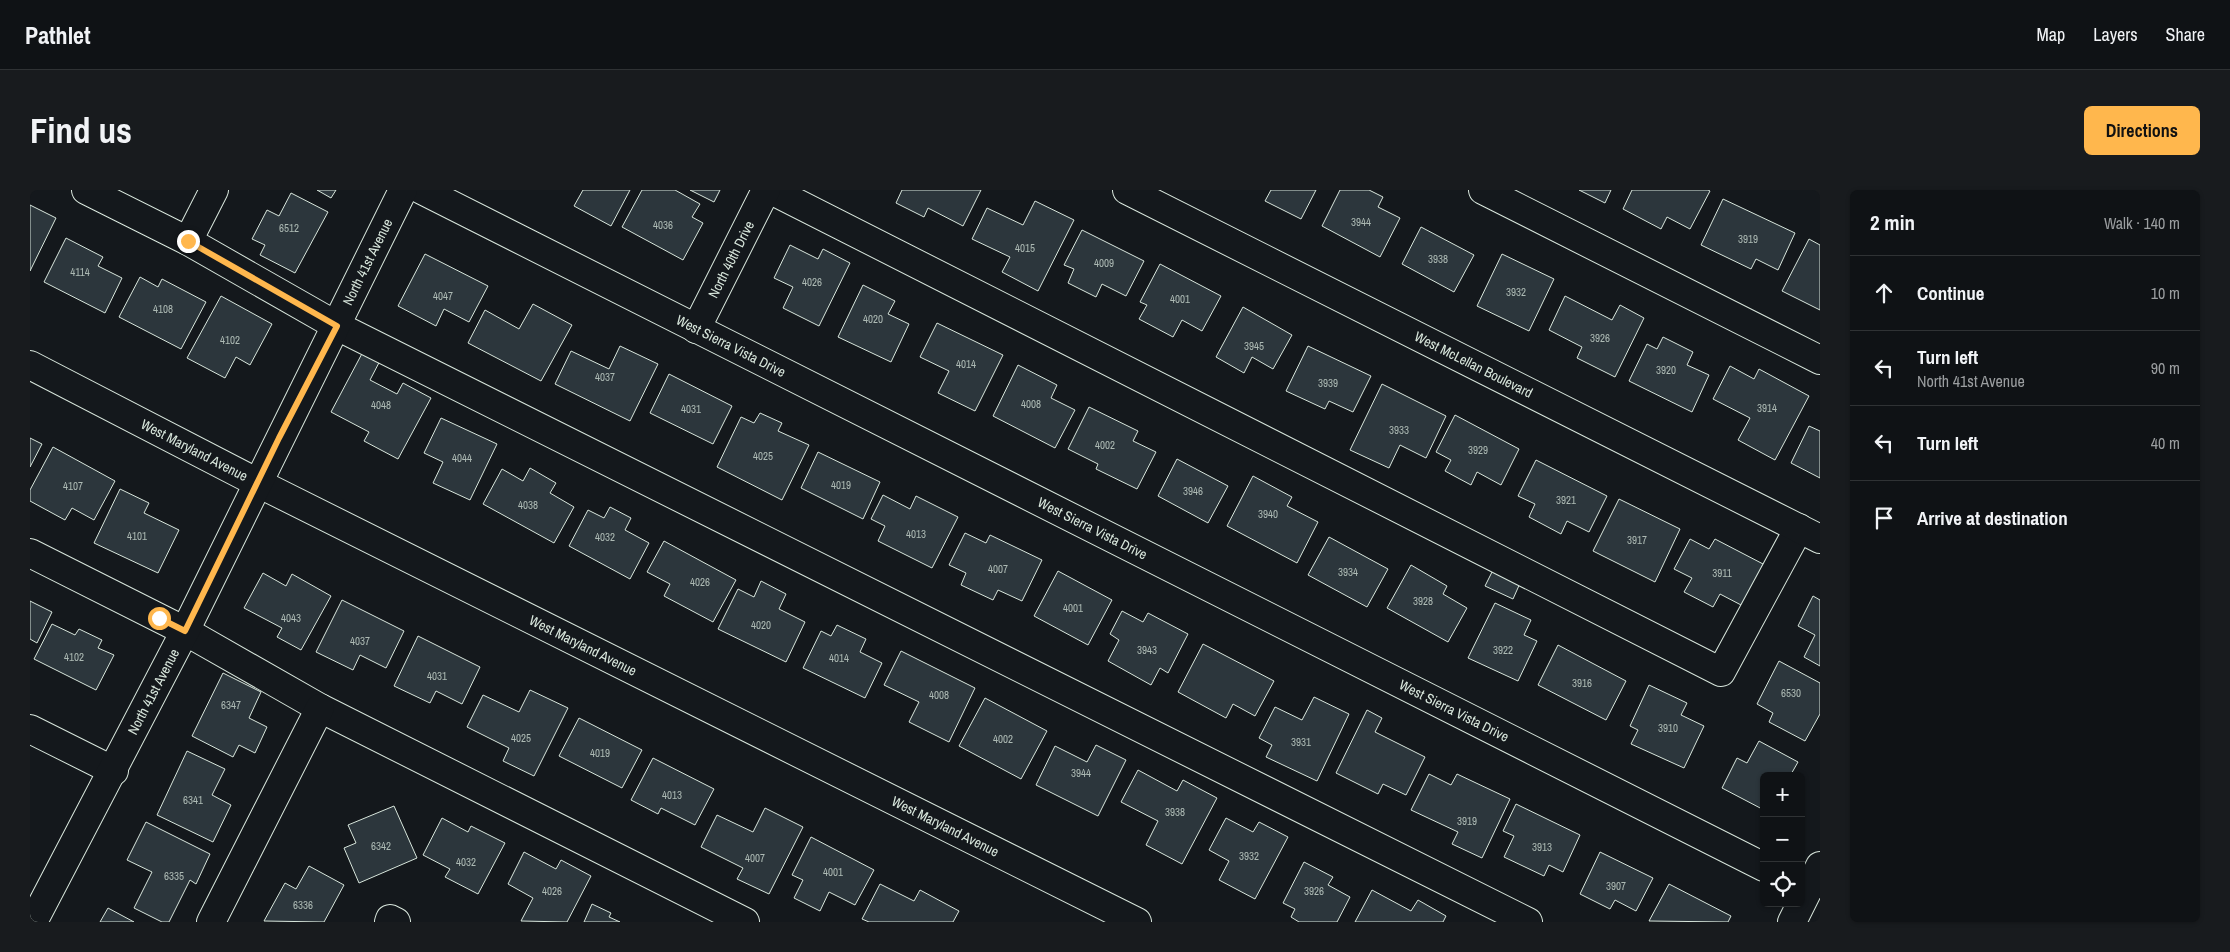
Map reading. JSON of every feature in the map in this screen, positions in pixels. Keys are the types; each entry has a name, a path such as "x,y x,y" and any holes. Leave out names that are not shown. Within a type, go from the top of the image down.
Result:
{"street":[{"path":"86,190 188,241 337,326 1528,922"},
{"path":"188,241 214,190"},
{"name":"North 41st Avenue","path":"33,922 114,771 185,631 403,190"},
{"name":"West Sierra Vista Drive","path":"422,190 1760,865"},
{"name":"North 40th Drive","path":"696,329 766,190"},
{"path":"771,190 1721,672 1809,533"},
{"name":"West McLellan Boulevard","path":"1127,190 1809,533"},
{"path":"1483,190 1820,360"},
{"name":"West Maryland Avenue","path":"30,365 258,483 1137,922"},
{"path":"30,552 185,631 320,708 745,922"},
{"path":"212,922 320,708"},
{"path":"30,729 114,771"},
{"path":"1792,922 1810,881"}],"building":[{"path":"317,190 336,190 331,198"},
{"path":"583,190 630,190 611,226 574,206"},
{"path":"642,190 675,190 700,204 692,217 703,223 683,260 622,227"},
{"path":"690,190 720,190 714,202"},
{"path":"902,190 981,190 963,226 928,208 924,217 896,203"},
{"path":"1271,190 1316,190 1301,219 1265,201"},
{"path":"1340,190 1369,190 1383,197 1378,207 1400,218 1380,257 1322,226"},
{"path":"1579,190 1611,190 1605,203"},
{"path":"1632,190 1710,191 1690,229 1667,217 1661,229 1623,209"},
{"path":"291,193 328,212 295,273 260,255 265,245 252,239 267,210 279,216"},
{"path":"1723,199 1795,233 1778,270 1756,259 1751,269 1701,245"},
{"path":"1035,201 1074,220 1038,291 1002,272 1010,257 972,239 987,208 1023,225"},
{"path":"30,205 56,218 30,271"},
{"path":"1421,227 1474,255 1454,292 1402,264"},
{"path":"1082,230 1144,261 1126,296 1102,284 1096,297 1068,283 1074,269 1064,265"},
{"path":"66,238 103,257 98,266 122,278 105,313 44,282"},
{"path":"1809,239 1820,245 1820,310 1782,291"},
{"path":"790,245 818,259 823,249 850,263 819,326 783,308 793,287 774,278"},
{"path":"425,254 488,286 469,322 444,309 436,326 398,306"},
{"path":"1502,254 1554,279 1529,331 1477,306"},
{"path":"1160,264 1221,296 1202,331 1182,320 1173,337 1139,319 1147,305 1140,302"},
{"path":"140,277 158,287 162,279 206,302 181,349 119,317"},
{"path":"863,285 895,301 888,314 909,324 891,362 838,337"},
{"path":"221,296 272,324 250,365 236,357 225,378 187,358"},
{"path":"1565,296 1612,320 1620,305 1644,318 1615,377 1577,358 1582,347 1549,330"},
{"path":"533,304 572,325 541,381 468,343 485,310 519,329"},
{"path":"1243,307 1292,335 1273,369 1252,357 1244,373 1216,357"},
{"path":"937,323 1003,355 975,411 938,393 949,371 920,357"},
{"path":"1663,337 1693,352 1687,365 1709,375 1692,412 1629,381 1647,344 1657,349"},
{"path":"366,346 383,355 370,380 397,394 403,383 431,398 398,459 364,441 369,432 331,412"},
{"path":"620,346 658,364 630,421 555,384 571,351 609,369"},
{"path":"1308,346 1371,376 1353,412 1329,401 1325,409 1286,391"},
{"path":"1018,365 1057,385 1051,398 1075,410 1055,448 993,416"},
{"path":"1730,366 1754,379 1759,369 1809,396 1775,460 1738,440 1750,418 1713,399"},
{"path":"669,374 732,406 713,444 650,413"},
{"path":"1382,384 1446,416 1426,458 1400,445 1389,468 1350,450"},
{"path":"1089,407 1138,431 1133,441 1156,452 1137,489 1096,469 1098,464 1068,449"},
{"path":"760,413 782,423 778,431 809,445 782,500 717,467 741,417 754,423"},
{"path":"1455,415 1519,449 1501,485 1477,472 1471,485 1445,471 1451,460 1436,452"},
{"path":"441,418 497,444 470,500 433,483 443,462 424,453"},
{"path":"1809,426 1820,431 1820,478 1791,463"},
{"path":"30,438 42,444 30,467"},
{"path":"53,447 115,481 94,520 72,508 65,520 30,501 30,490"},
{"path":"818,452 880,482 863,519 801,488"},
{"path":"1177,459 1228,486 1208,523 1158,496"},
{"path":"1536,460 1607,496 1589,532 1567,521 1561,534 1529,517 1535,504 1518,496"},
{"path":"530,468 556,483 550,493 574,507 554,543 483,504 502,469 523,481"},
{"path":"1253,476 1292,497 1287,506 1318,522 1297,563 1227,526"},
{"path":"120,489 149,503 144,513 179,530 158,573 94,543"},
{"path":"883,495 910,509 916,496 958,517 932,568 878,541 885,526 871,519"},
{"path":"1619,499 1680,529 1655,582 1593,551"},
{"path":"610,507 631,518 625,530 649,543 630,579 569,546 588,510 604,518"},
{"path":"965,533 986,543 990,535 1042,560 1022,601 998,590 993,600 961,585 966,573 949,565"},
{"path":"1329,537 1388,569 1367,607 1308,575"},
{"path":"1690,539 1709,549 1715,539 1765,565 1743,606 1720,594 1713,607 1684,592 1692,578 1674,569"},
{"path":"664,541 736,580 713,622 664,596 670,584 647,572"},
{"path":"1411,565 1447,586 1443,594 1467,608 1448,642 1387,608"},
{"path":"1494,568 1521,581 1513,599 1485,586"},
{"path":"1058,571 1112,600 1088,645 1034,616"},
{"path":"263,573 286,586 292,574 331,596 301,650 277,637 282,628 244,608"},
{"path":"761,581 786,594 779,609 805,622 786,662 718,629 738,589 754,597"},
{"path":"1813,596 1820,600 1820,666 1804,657 1815,635 1798,626"},
{"path":"342,600 404,631 386,668 360,655 353,670 316,652"},
{"path":"30,601 52,612 37,643 30,639"},
{"path":"1495,603 1531,620 1524,635 1537,641 1518,681 1468,658"},
{"path":"1122,611 1143,622 1148,613 1188,634 1168,673 1160,668 1151,685 1108,661 1119,640 1110,634"},
{"path":"52,624 75,635 79,629 102,640 98,648 114,655 96,690 34,659"},
{"path":"837,625 866,639 860,652 882,663 865,698 803,668 821,631 831,636"},
{"path":"418,636 480,667 462,704 436,691 430,703 394,686"},
{"path":"1203,644 1274,681 1255,716 1233,704 1226,718 1178,692"},
{"path":"1558,645 1626,681 1606,720 1538,685"},
{"path":"901,651 975,688 949,742 909,722 919,702 884,685"},
{"path":"1779,661 1820,683 1820,714 1805,741 1769,722 1773,713 1757,704"},
{"path":"223,673 261,692 249,718 267,727 255,753 239,745 233,757 192,736"},
{"path":"1649,685 1687,703 1681,715 1704,726 1684,768 1631,744 1638,730 1630,726"},
{"path":"530,690 568,708 534,776 503,761 509,748 467,727 483,695 519,712"},
{"path":"1314,697 1349,714 1317,781 1266,757 1272,745 1259,738 1275,707 1302,720"},
{"path":"985,698 1047,731 1021,779 959,746"},
{"path":"1367,710 1382,718 1375,732 1425,757 1406,795 1383,784 1378,794 1336,773"},
{"path":"579,718 642,750 622,788 559,756"},
{"path":"1759,741 1798,762 1792,772 1760,772 1760,808 1722,788 1737,758 1747,763"},
{"path":"1096,745 1126,760 1098,816 1036,785 1055,746 1087,762"},
{"path":"187,751 225,769 212,795 231,805 213,842 157,815"},
{"path":"653,758 714,789 695,825 661,808 658,814 631,800"},
{"path":"1138,770 1177,791 1183,780 1217,798 1182,864 1146,845 1158,821 1121,802"},
{"path":"1429,774 1451,785 1457,774 1510,799 1482,858 1452,844 1458,832 1411,810"},
{"path":"1516,804 1580,835 1563,872 1549,865 1544,876 1504,857 1514,836 1503,831"},
{"path":"394,806 417,858 359,883 344,848 356,843 348,825"},
{"path":"765,808 803,827 769,894 737,879 743,868 701,847 717,815 753,832"},
{"path":"442,818 468,832 471,826 505,843 478,894 445,877 450,869 423,855"},
{"path":"1226,818 1253,832 1259,822 1288,837 1255,899 1219,880 1229,861 1209,850"},
{"path":"146,822 210,854 196,884 190,880 169,922 162,922 134,908 152,872 127,860"},
{"path":"811,837 874,870 855,905 829,892 820,911 794,898 803,880 792,875"},
{"path":"524,852 556,869 561,860 591,876 567,922 521,921 533,898 508,884"},
{"path":"1600,852 1653,878 1636,911 1615,900 1610,909 1580,894"},
{"path":"1304,862 1333,877 1328,885 1350,897 1337,922 1299,922 1291,917 1295,909 1283,903"},
{"path":"309,866 344,885 324,922 264,921 285,883 296,889"},
{"path":"880,884 914,901 920,890 959,911 953,922 869,922 862,919"},
{"path":"1669,884 1731,916 1728,922 1649,921"},
{"path":"1372,890 1411,911 1418,900 1446,916 1443,922 1355,922"},
{"path":"592,904 611,913 609,917 620,922 584,922"},
{"path":"108,908 134,922 100,922"}],"route":[{"path":"159,618 185,631 279,438 337,326 188,241"}]}
